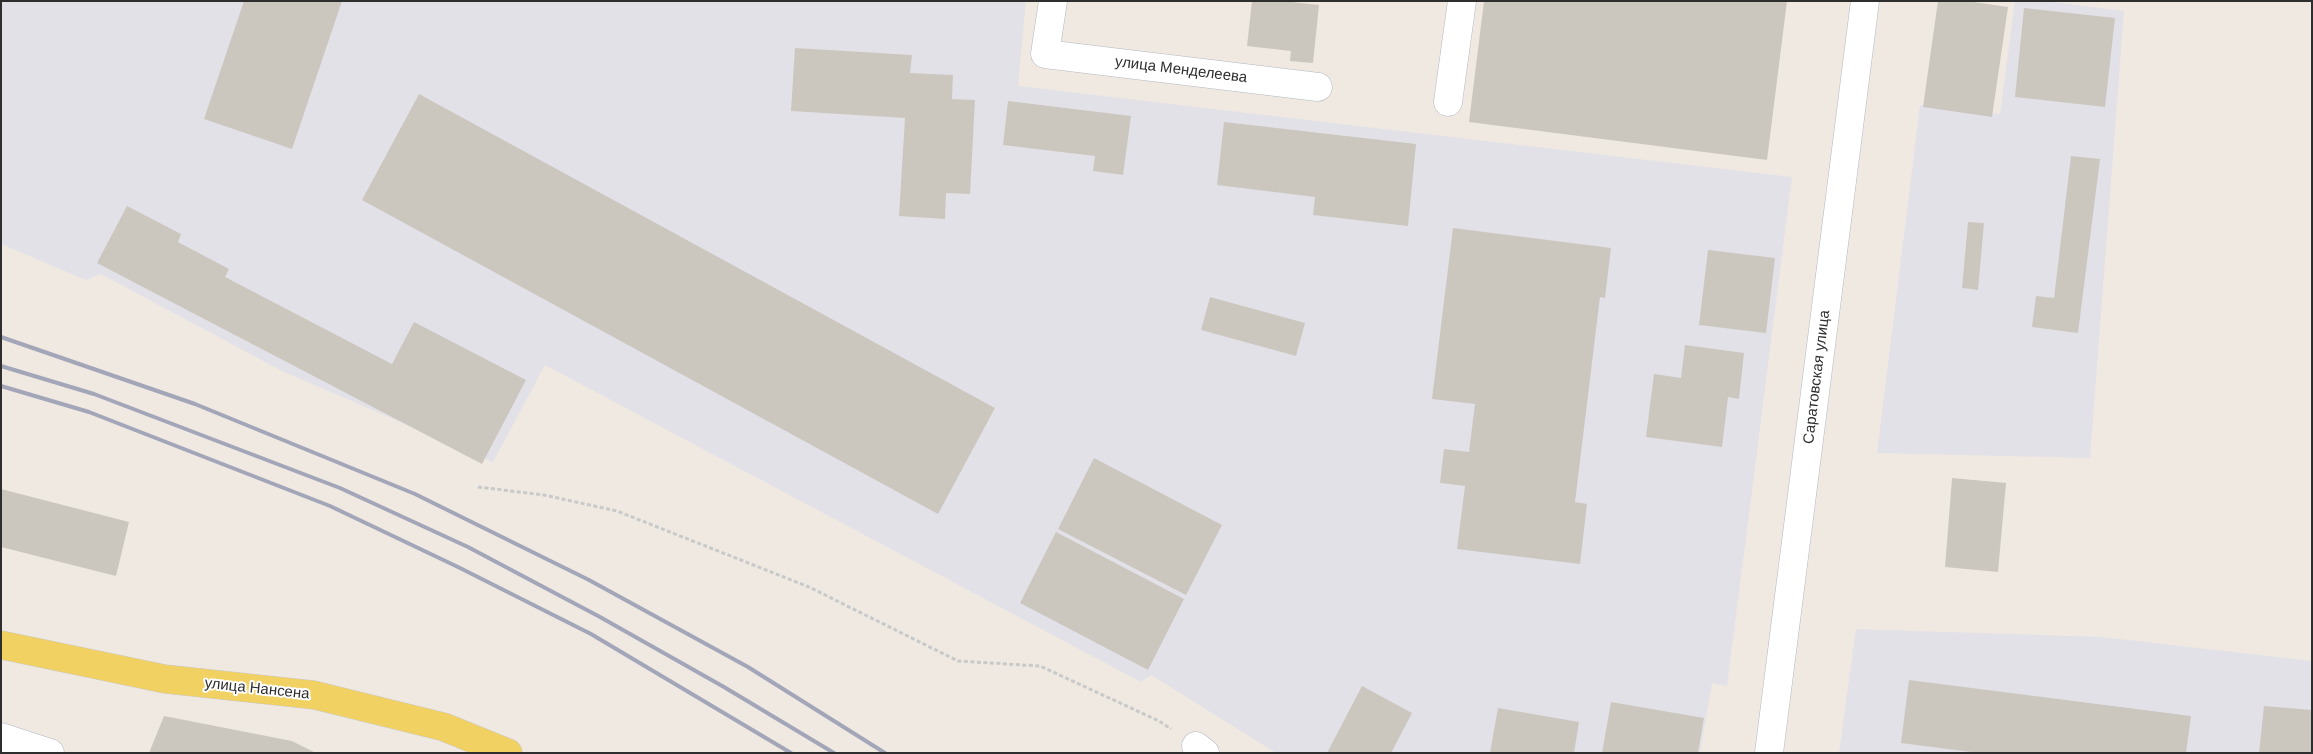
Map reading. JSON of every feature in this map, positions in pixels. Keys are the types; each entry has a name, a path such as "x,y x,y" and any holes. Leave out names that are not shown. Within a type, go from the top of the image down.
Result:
{"main road":[{"name":"улица Нансена","path":"1,645 165,679 314,695 444,727 508,753"}],"street":[{"name":"улица Менделеева","path":"1053,1 1045,54 1318,87"},
{"path":"1448,102 1462,1"},
{"name":"Саратовская улица","path":"1769,753 1865,1"},
{"path":"1,736 50,753"}],"path":[{"path":"478,487 544,495 618,512 809,587 958,661 1040,666 1158,721 1200,750"}],"shaded area":[{"path":"1,1 1026,1 1018,86 1792,177 1727,686 1712,683 1700,753 1276,753 1151,675 1141,682 545,365 493,462 282,371 101,274 86,280 1,244"},
{"path":"2015,1 2045,1 2124,11 2090,458 1877,453 1920,105 2000,114"},
{"path":"1856,629 2102,637 2312,661 2312,753 1839,753"}],"building":[{"path":"244,1 342,1 292,149 204,119"},
{"path":"1252,1 1283,1 1319,5 1313,63 1290,61 1291,51 1247,46"},
{"path":"1484,1 1787,1 1767,160 1469,122"},
{"path":"1938,1 1967,1 2008,7 1992,117 1923,107"},
{"path":"2024,8 2115,18 2105,107 2015,97"},
{"path":"795,48 912,55 910,73 953,75 952,99 975,100 970,194 946,193 945,219 899,216 905,118 791,111"},
{"path":"419,94 995,408 938,514 362,200"},
{"path":"1008,101 1131,116 1123,175 1093,171 1095,156 1003,145"},
{"path":"1224,122 1416,144 1408,226 1313,215 1315,197 1217,185"},
{"path":"2071,156 2100,159 2078,333 2032,327 2036,296 2054,298"},
{"path":"127,206 181,234 178,242 229,269 225,277 392,364 414,322 526,380 482,464 97,263"},
{"path":"1968,222 1984,223 1978,290 1962,288"},
{"path":"1453,228 1611,248 1605,298 1600,297 1575,502 1587,504 1580,564 1457,549 1465,486 1440,483 1444,449 1469,452 1475,404 1432,399"},
{"path":"1708,250 1775,258 1766,333 1699,325"},
{"path":"1210,297 1305,323 1296,356 1201,330"},
{"path":"1685,345 1744,353 1739,399 1728,397 1722,447 1646,437 1654,374 1681,378"},
{"path":"1094,458 1222,525 1186,595 1058,529"},
{"path":"1952,478 2006,483 1998,572 1945,567"},
{"path":"1,489 129,522 116,576 1,547"},
{"path":"1056,532 1184,599 1148,670 1020,603"},
{"path":"1909,680 2191,716 2186,753 1979,753 1901,743"},
{"path":"1362,686 1412,713 1391,753 1327,753"},
{"path":"1611,702 1704,718 1698,753 1602,753"},
{"path":"2264,706 2312,710 2312,753 2259,753"},
{"path":"1498,708 1579,722 1574,753 1490,753"},
{"path":"164,716 292,741 316,753 149,753"}],"railway":[{"path":"1,337 195,404 415,494 589,580 748,667 885,753"},
{"path":"1,366 94,394 340,488 468,547 600,617 724,687 834,753"},
{"path":"1,386 89,412 330,506 458,567 591,634 791,753"}]}
